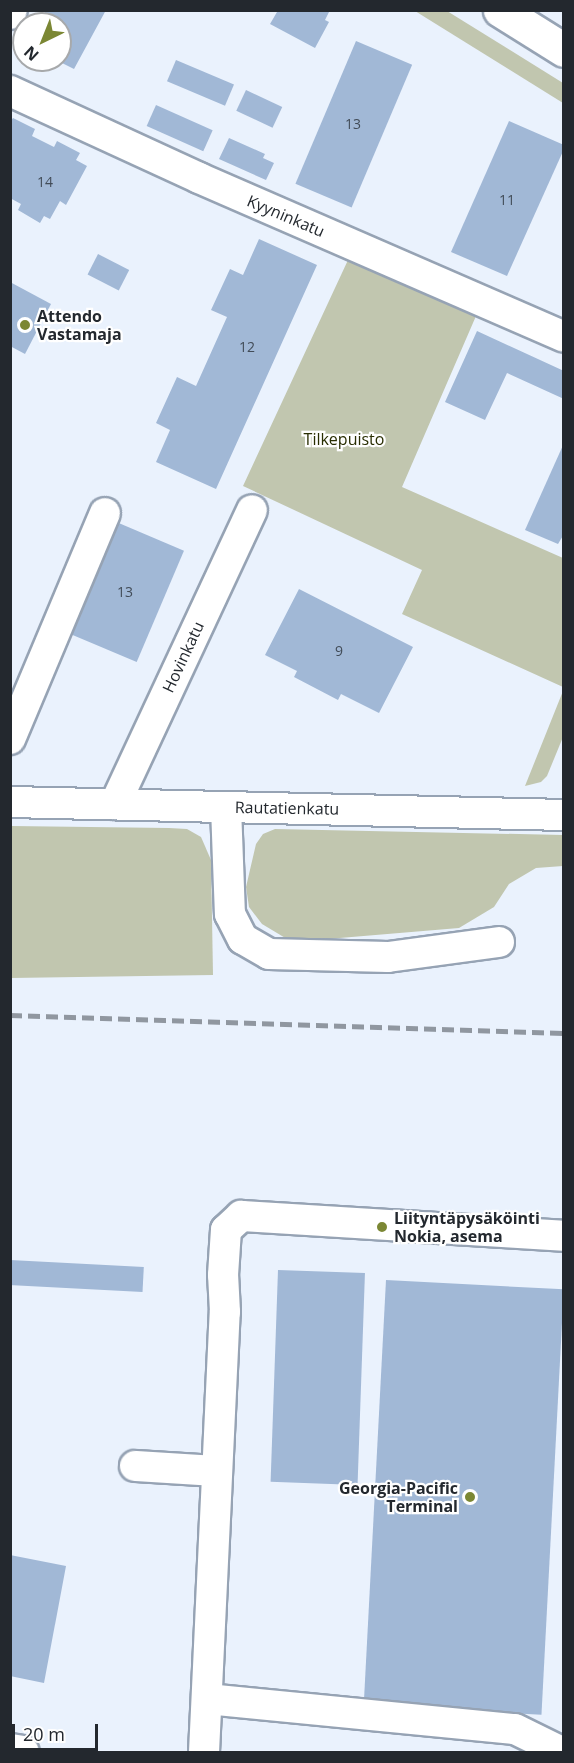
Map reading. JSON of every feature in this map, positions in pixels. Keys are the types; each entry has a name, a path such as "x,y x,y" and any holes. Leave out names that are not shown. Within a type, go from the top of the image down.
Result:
{"main road":[{"path":"500,10 564,50"},
{"path":"10,1750 22,1752"}],"street":[{"name":"Kyyninkatu","path":"10,91 199,178 564,337"},
{"name":"Hovinkatu","path":"115,804 252,510"},
{"path":"10,739 105,513"},
{"name":"Rautatienkatu","path":"10,802 564,815"},
{"path":"226,807 230,914 243,939 269,954 388,957 500,942"},
{"path":"204,1752 226,1230 241,1216 564,1236"},
{"path":"135,1466 217,1471"},
{"path":"207,1699 515,1729 562,1752"}],"green space":[{"path":"415,11 447,11 563,83 563,103"},
{"name":"Tilkepuisto","path":"348,260 476,316 402,487 563,558 563,687 402,614 422,570 243,486"},
{"path":"563,691 563,737 547,776 541,782 525,786"},
{"path":"11,826 187,829 201,837 211,860 213,975 11,978"},
{"path":"275,829 563,835 563,866 536,868 509,884 494,907 459,928 292,942 262,924 249,907 246,887 256,844 263,834"}],"building":[{"path":"46,10 106,10 74,69 72,68 72,12 45,12"},
{"path":"273,10 330,10 325,20 329,22 315,48 270,24 277,12"},
{"path":"356,41 412,65 352,208 295,184"},
{"path":"176,60 234,85 225,106 167,81"},
{"path":"246,90 282,107 273,128 236,111"},
{"path":"156,105 213,130 203,151 147,126"},
{"path":"13,118 35,129 32,136 54,147 57,141 80,153 76,160 87,166 66,205 60,201 50,219 44,216 40,223 18,210 21,204 10,198 10,122"},
{"path":"509,121 564,145 564,149 507,276 451,252"},
{"path":"229,138 265,154 263,158 274,163 266,180 219,159"},
{"path":"259,239 317,265 216,489 156,462 170,430 156,423 177,377 196,386 227,317 211,310 230,269 243,275"},
{"path":"98,254 129,270 119,290 88,274"},
{"name":"Attendo Vastamaja","path":"10,282 51,304 25,354 10,346"},
{"path":"477,331 564,371 564,399 507,373 485,420 445,402"},
{"path":"564,443 564,534 558,544 525,530"},
{"path":"114,521 184,551 137,662 67,632"},
{"path":"299,589 413,647 379,713 341,694 338,700 294,677 297,671 265,655"},
{"path":"10,1260 144,1267 143,1292 10,1285"},
{"path":"278,1270 365,1273 358,1485 271,1482"},
{"name":"Georgia-Pacific Terminal","path":"386,1280 564,1289 541,1715 364,1705"},
{"path":"10,1555 66,1566 44,1683 10,1676"}],"railway":[{"path":"10,1015 564,1033"}],"place":[{"name":"Attendo Vastamaja","path":"25,325"},
{"name":"Liityntäpysäköinti Nokia, asema","path":"382,1227"},
{"name":"Georgia-Pacific Terminal","path":"470,1497"}]}
